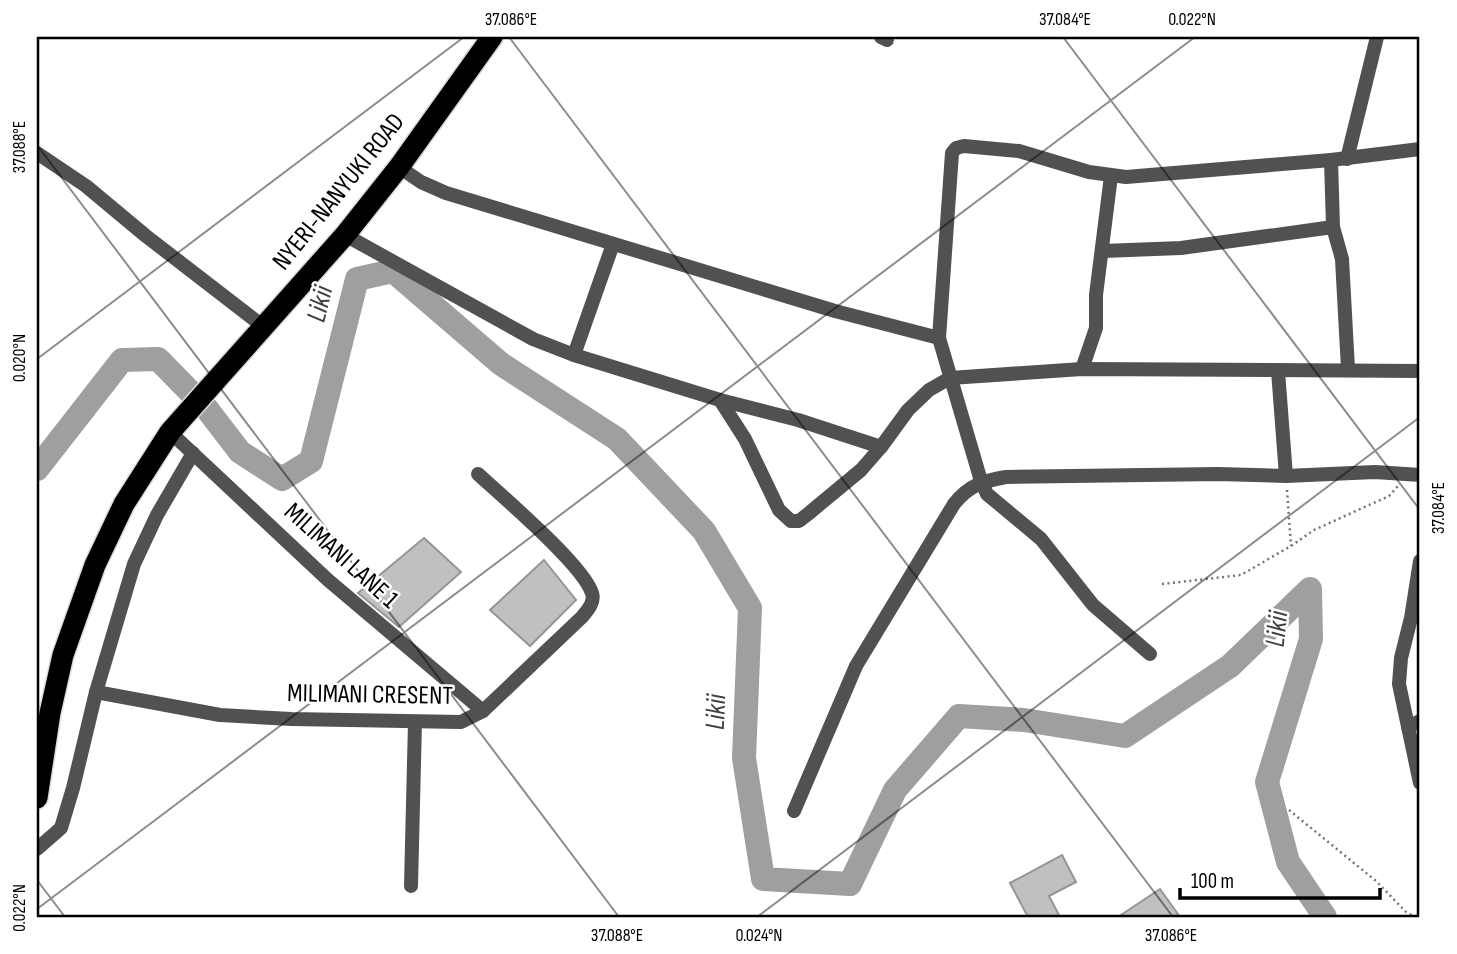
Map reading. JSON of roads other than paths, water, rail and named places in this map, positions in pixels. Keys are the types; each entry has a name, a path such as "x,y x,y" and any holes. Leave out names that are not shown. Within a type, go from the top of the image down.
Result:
{"highway":[{"name":"NYERI-NANYUKI ROAD","path":"170,432 345,235 399,167 492,37"},
{"path":"37,798 50,713 60,667 78,608 124,504 170,432"}],"street":[{"path":"1347,159 1377,37"},
{"path":"1150,654 1093,605 1041,539 987,494 981,481 939,338 952,153 956,148 987,147 1019,151 1111,176 1152,177 1347,159 1420,149"},
{"path":"37,153 86,186 264,327"},
{"path":"1331,160 1333,227 1342,259 1348,369"},
{"path":"399,167 433,188 835,311 939,338"},
{"path":"1082,369 1096,328 1096,295 1111,176"},
{"path":"1103,251 1181,248 1333,227"},
{"path":"345,235 533,339 574,355 881,447"},
{"path":"574,355 613,244"},
{"path":"720,400 745,439 779,510 790,521 799,521 861,470 908,410 929,390 950,378 1082,369 1420,371"},
{"path":"1278,371 1286,476"},
{"name":"MILIMANI LANE 1","path":"170,432 328,580 483,711"},
{"path":"37,849 61,828 96,692 134,564 157,515 193,453"},
{"name":"MILIMANI CRESENT","path":"96,692 220,715 461,722 483,711 582,617 590,608 592,594 575,568 557,549 478,474"},
{"path":"794,811 856,666 954,504 964,491 981,481 1006,477 1415,474"},
{"path":"1420,561 1399,671 1399,684 1414,724 1420,783"},
{"path":"411,887 415,722"}],"waterway":[{"name":"Likii","path":"37,469 122,360 158,359 207,409 240,452 282,479 311,461 357,279 393,271 501,364 617,439 704,531 750,608 744,758 763,879 850,884 895,790 959,716 1024,720 1125,736 1230,666 1310,589 1311,639 1267,782 1288,862 1325,917"}]}
